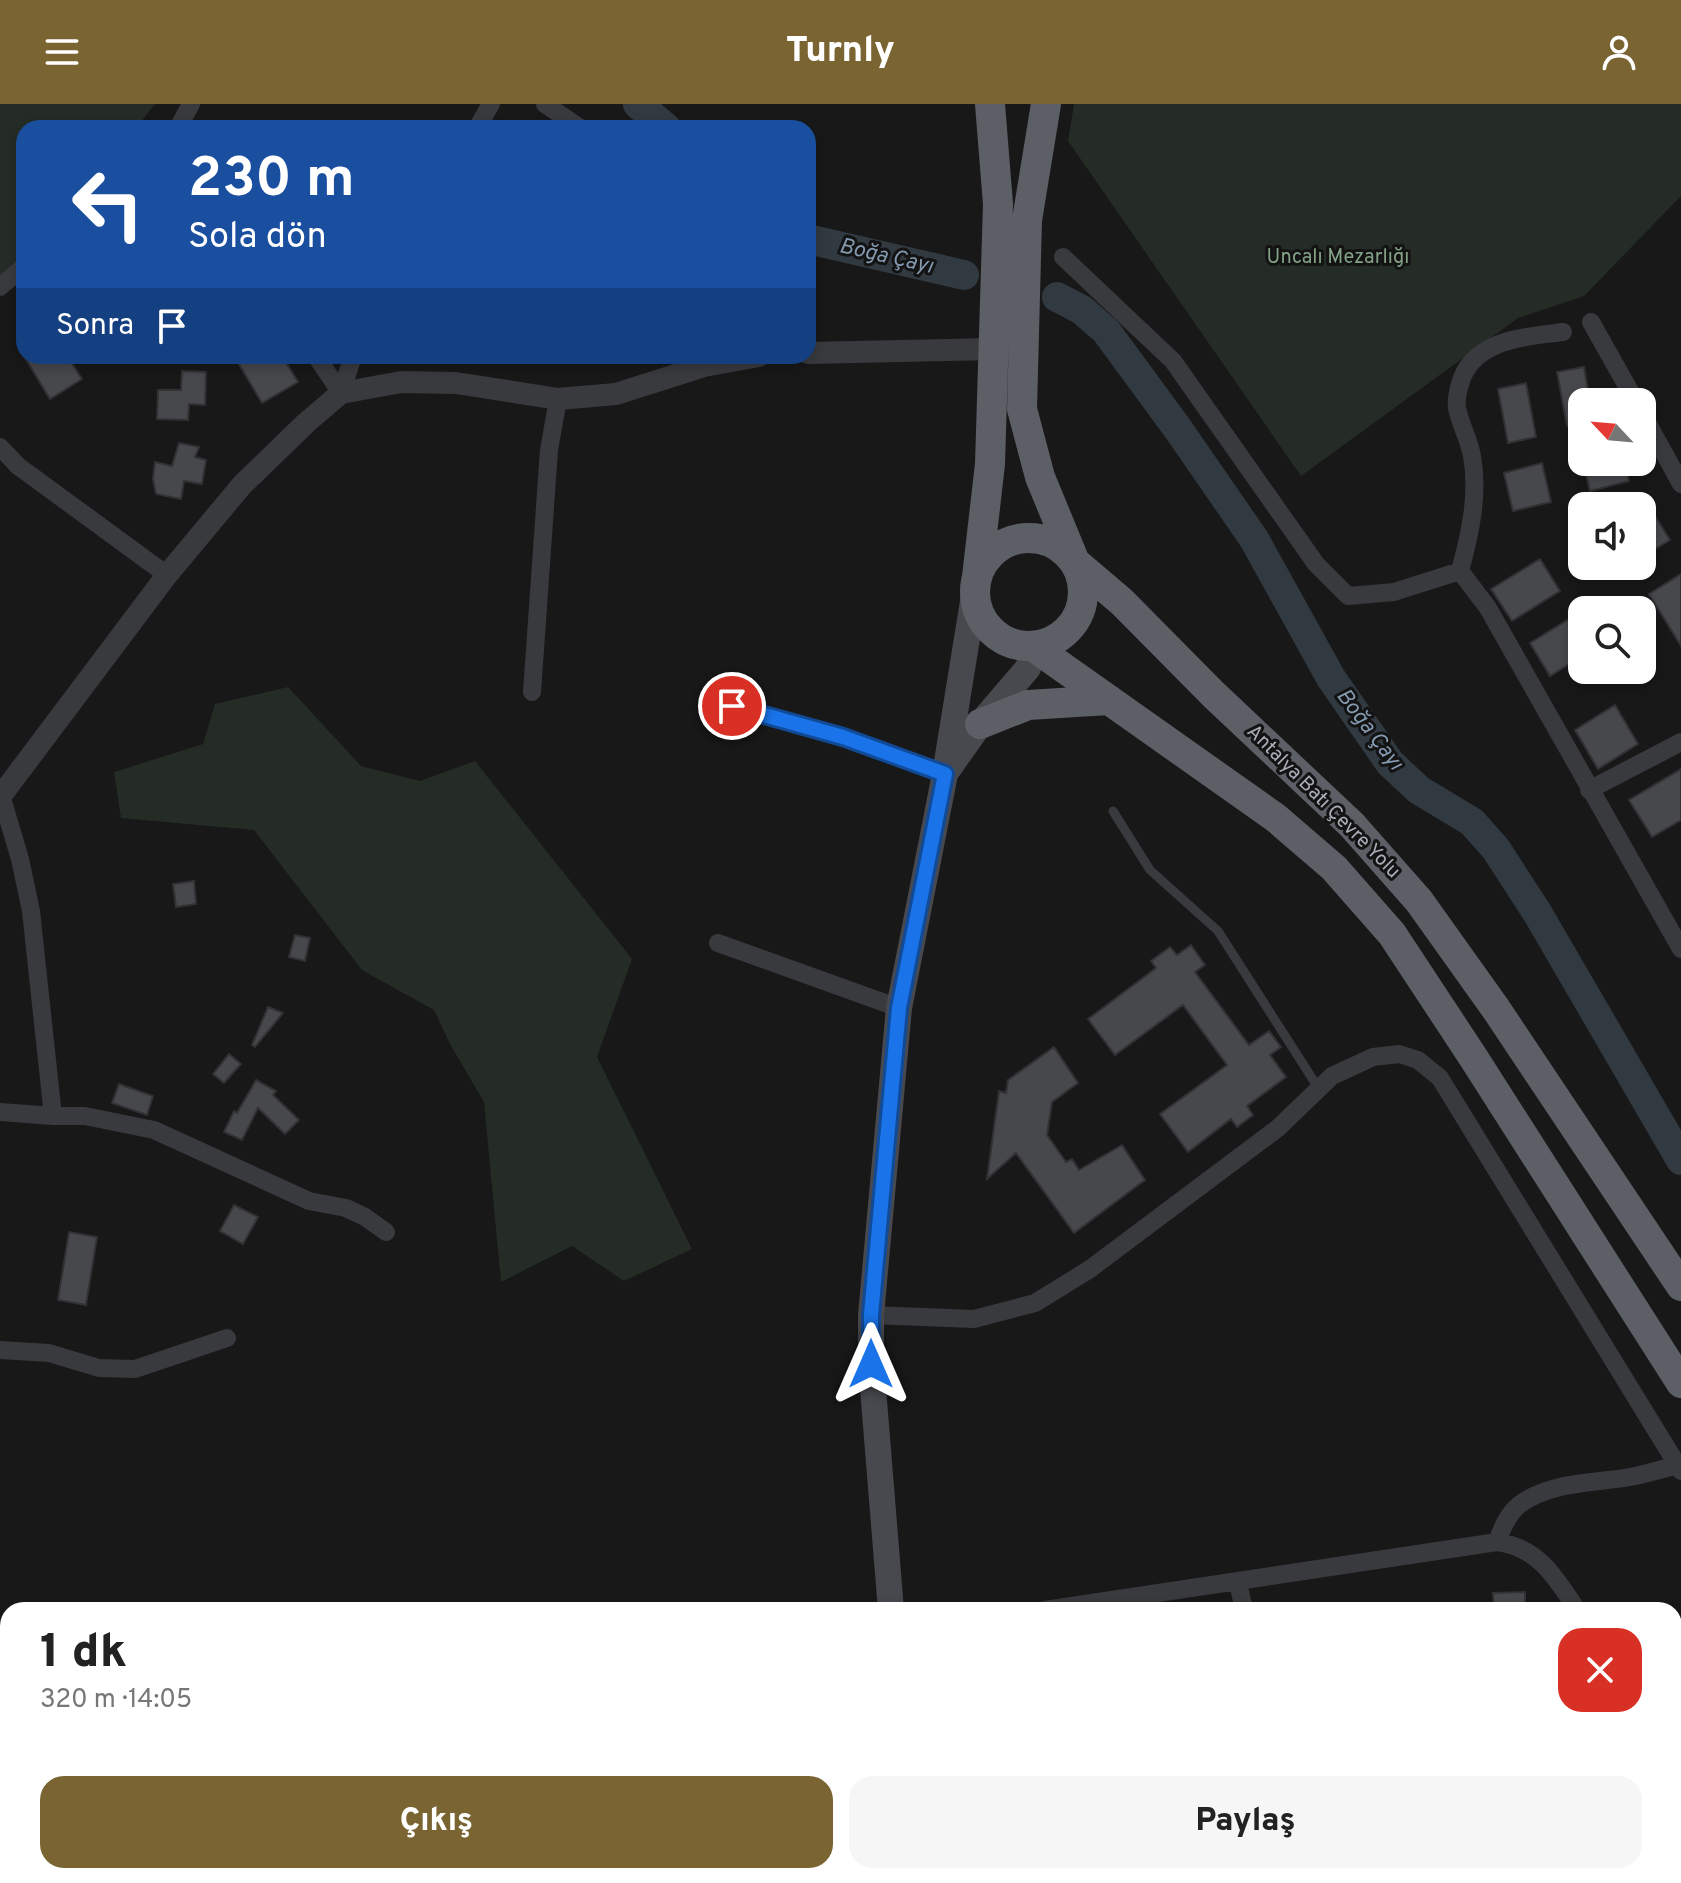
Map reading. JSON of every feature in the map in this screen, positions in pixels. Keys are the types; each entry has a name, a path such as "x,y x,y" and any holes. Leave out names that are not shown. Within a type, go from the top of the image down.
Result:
{"highway":[{"name":"Antalya Batı Çevre Yolu","path":"1046,104 1027,220 1022,409 1040,477 1075,562 1122,602 1213,694 1352,825 1419,901 1496,1009 1681,1286"},
{"path":"977,577 996,549 1016,539 1037,538 1065,551 1075,562 1084,587 1081,611 1067,632 1055,641 1034,647 1017,646 1004,641 984,624 975,595 977,577 990,464 998,204 988,110"},
{"path":"1034,647 1276,818 1334,868 1392,934 1681,1383"},
{"path":"980,724 1028,705 1109,700"}],"main road":[{"path":"890,1602 871,1364 871,1315 899,1008 945,774 977,577"},
{"path":"945,774 980,724 1028,668 1034,647"}],"street":[{"path":"545,104 568,120"},
{"path":"1063,257 1173,361 1316,564 1348,596 1394,592 1460,571"},
{"path":"0,287 16,273"},
{"path":"1591,322 1628,388"},
{"path":"1460,571 1472,529 1474,491 1472,455 1457,408 1464,373 1475,359 1498,344 1563,332"},
{"path":"816,353 993,349"},
{"path":"321,364 341,393"},
{"path":"341,393 350,364"},
{"path":"53,1116 31,911 20,859 1,796 167,575 242,485 341,393 401,382 456,383 558,399 616,394 715,364"},
{"path":"532,692 549,450 558,399"},
{"path":"1656,438 1681,484"},
{"path":"0,447 18,466 167,575"},
{"path":"1460,571 1488,608 1681,949"},
{"path":"732,706 843,737 945,774"},
{"path":"1589,790 1681,742"},
{"path":"718,943 899,1008"},
{"path":"871,1315 974,1319 1035,1303 1090,1269 1266,1138 1332,1076 1373,1057 1399,1054 1418,1060 1440,1078 1679,1468 1538,1494 1518,1505 1505,1521 1497,1542"},
{"path":"0,1112 85,1116 154,1130 309,1201 346,1208 386,1232"},
{"path":"0,1350 49,1353 99,1368 125,1370 227,1338"},
{"path":"1100,1602 1497,1542 1513,1544 1541,1561 1572,1602"},
{"path":"1238,1582 1242,1602"}],"lane":[{"path":"1113,811 1150,870 1218,931 1319,1089"}],"green space":[{"path":"0,104 155,104 142,120 16,120 16,261 0,275"},
{"name":"Uncalı Mezarlığı","path":"1074,104 1681,104 1681,196 1584,296 1518,318 1301,476 1068,141"},
{"path":"288,687 361,766 420,781 475,761 632,959 597,1057 692,1249 624,1281 572,1246 501,1282 484,1102 434,1010 362,970 254,830 121,818 114,772 203,744 215,704"}],"building":[{"path":"29,364 72,364 82,379 50,399"},
{"path":"239,364 287,364 298,382 262,403"},
{"path":"1584,367 1588,388 1568,388 1567,426 1557,372"},
{"path":"182,371 206,372 205,405 189,404 188,420 157,419 158,390 181,390"},
{"path":"1526,383 1536,437 1508,443 1498,389"},
{"path":"179,443 199,447 195,457 206,460 202,484 184,481 181,499 156,494 153,479 155,462 172,466"},
{"path":"1542,463 1551,502 1513,511 1504,473"},
{"path":"1586,476 1628,476 1629,481 1590,491"},
{"path":"1656,518 1670,540 1656,548"},
{"path":"1540,559 1560,591 1512,621 1491,589"},
{"path":"1681,574 1681,646 1656,605 1656,596 1649,594"},
{"path":"1568,620 1568,665 1550,676 1530,643"},
{"path":"1615,705 1638,744 1598,769 1575,730"},
{"path":"1681,769 1681,820 1652,837 1629,800"},
{"path":"194,881 196,904 176,907 173,884"},
{"path":"295,935 310,938 305,961 289,957"},
{"path":"1191,945 1205,965 1195,972 1249,1045 1269,1031 1281,1047 1270,1055 1286,1077 1247,1106 1253,1115 1237,1127 1231,1119 1188,1152 1160,1114 1227,1065 1183,1005 1115,1055 1088,1019 1156,968 1151,961 1170,947 1177,955"},
{"path":"268,1007 283,1013 255,1047 252,1045"},
{"path":"1054,1047 1078,1083 1052,1102 1047,1135 1066,1162 1072,1159 1079,1170 1122,1145 1145,1180 1074,1233 1016,1153 987,1179 999,1091 1006,1093 1008,1080"},
{"path":"229,1054 241,1064 224,1083 213,1074"},
{"path":"256,1080 276,1091 273,1095 299,1120 285,1134 258,1108 242,1140 224,1132 234,1111 237,1113"},
{"path":"119,1084 153,1096 147,1115 112,1103"},
{"path":"234,1205 258,1217 243,1244 220,1231"},
{"path":"69,1232 97,1237 86,1305 58,1300"},
{"path":"1525,1592 1525,1602 1494,1602 1493,1593"}],"waterway":[{"name":"Boğa Çayı","path":"638,104 657,120"},
{"name":"Boğa Çayı","path":"816,241 964,275"},
{"name":"Boğa Çayı","path":"1057,297 1082,310 1106,331 1178,429 1254,539 1331,678 1390,763 1419,790 1472,822 1496,849 1538,914 1681,1160"}],"route":[{"path":"732,706 843,737 945,774 899,1008 871,1315 871,1364"}]}
